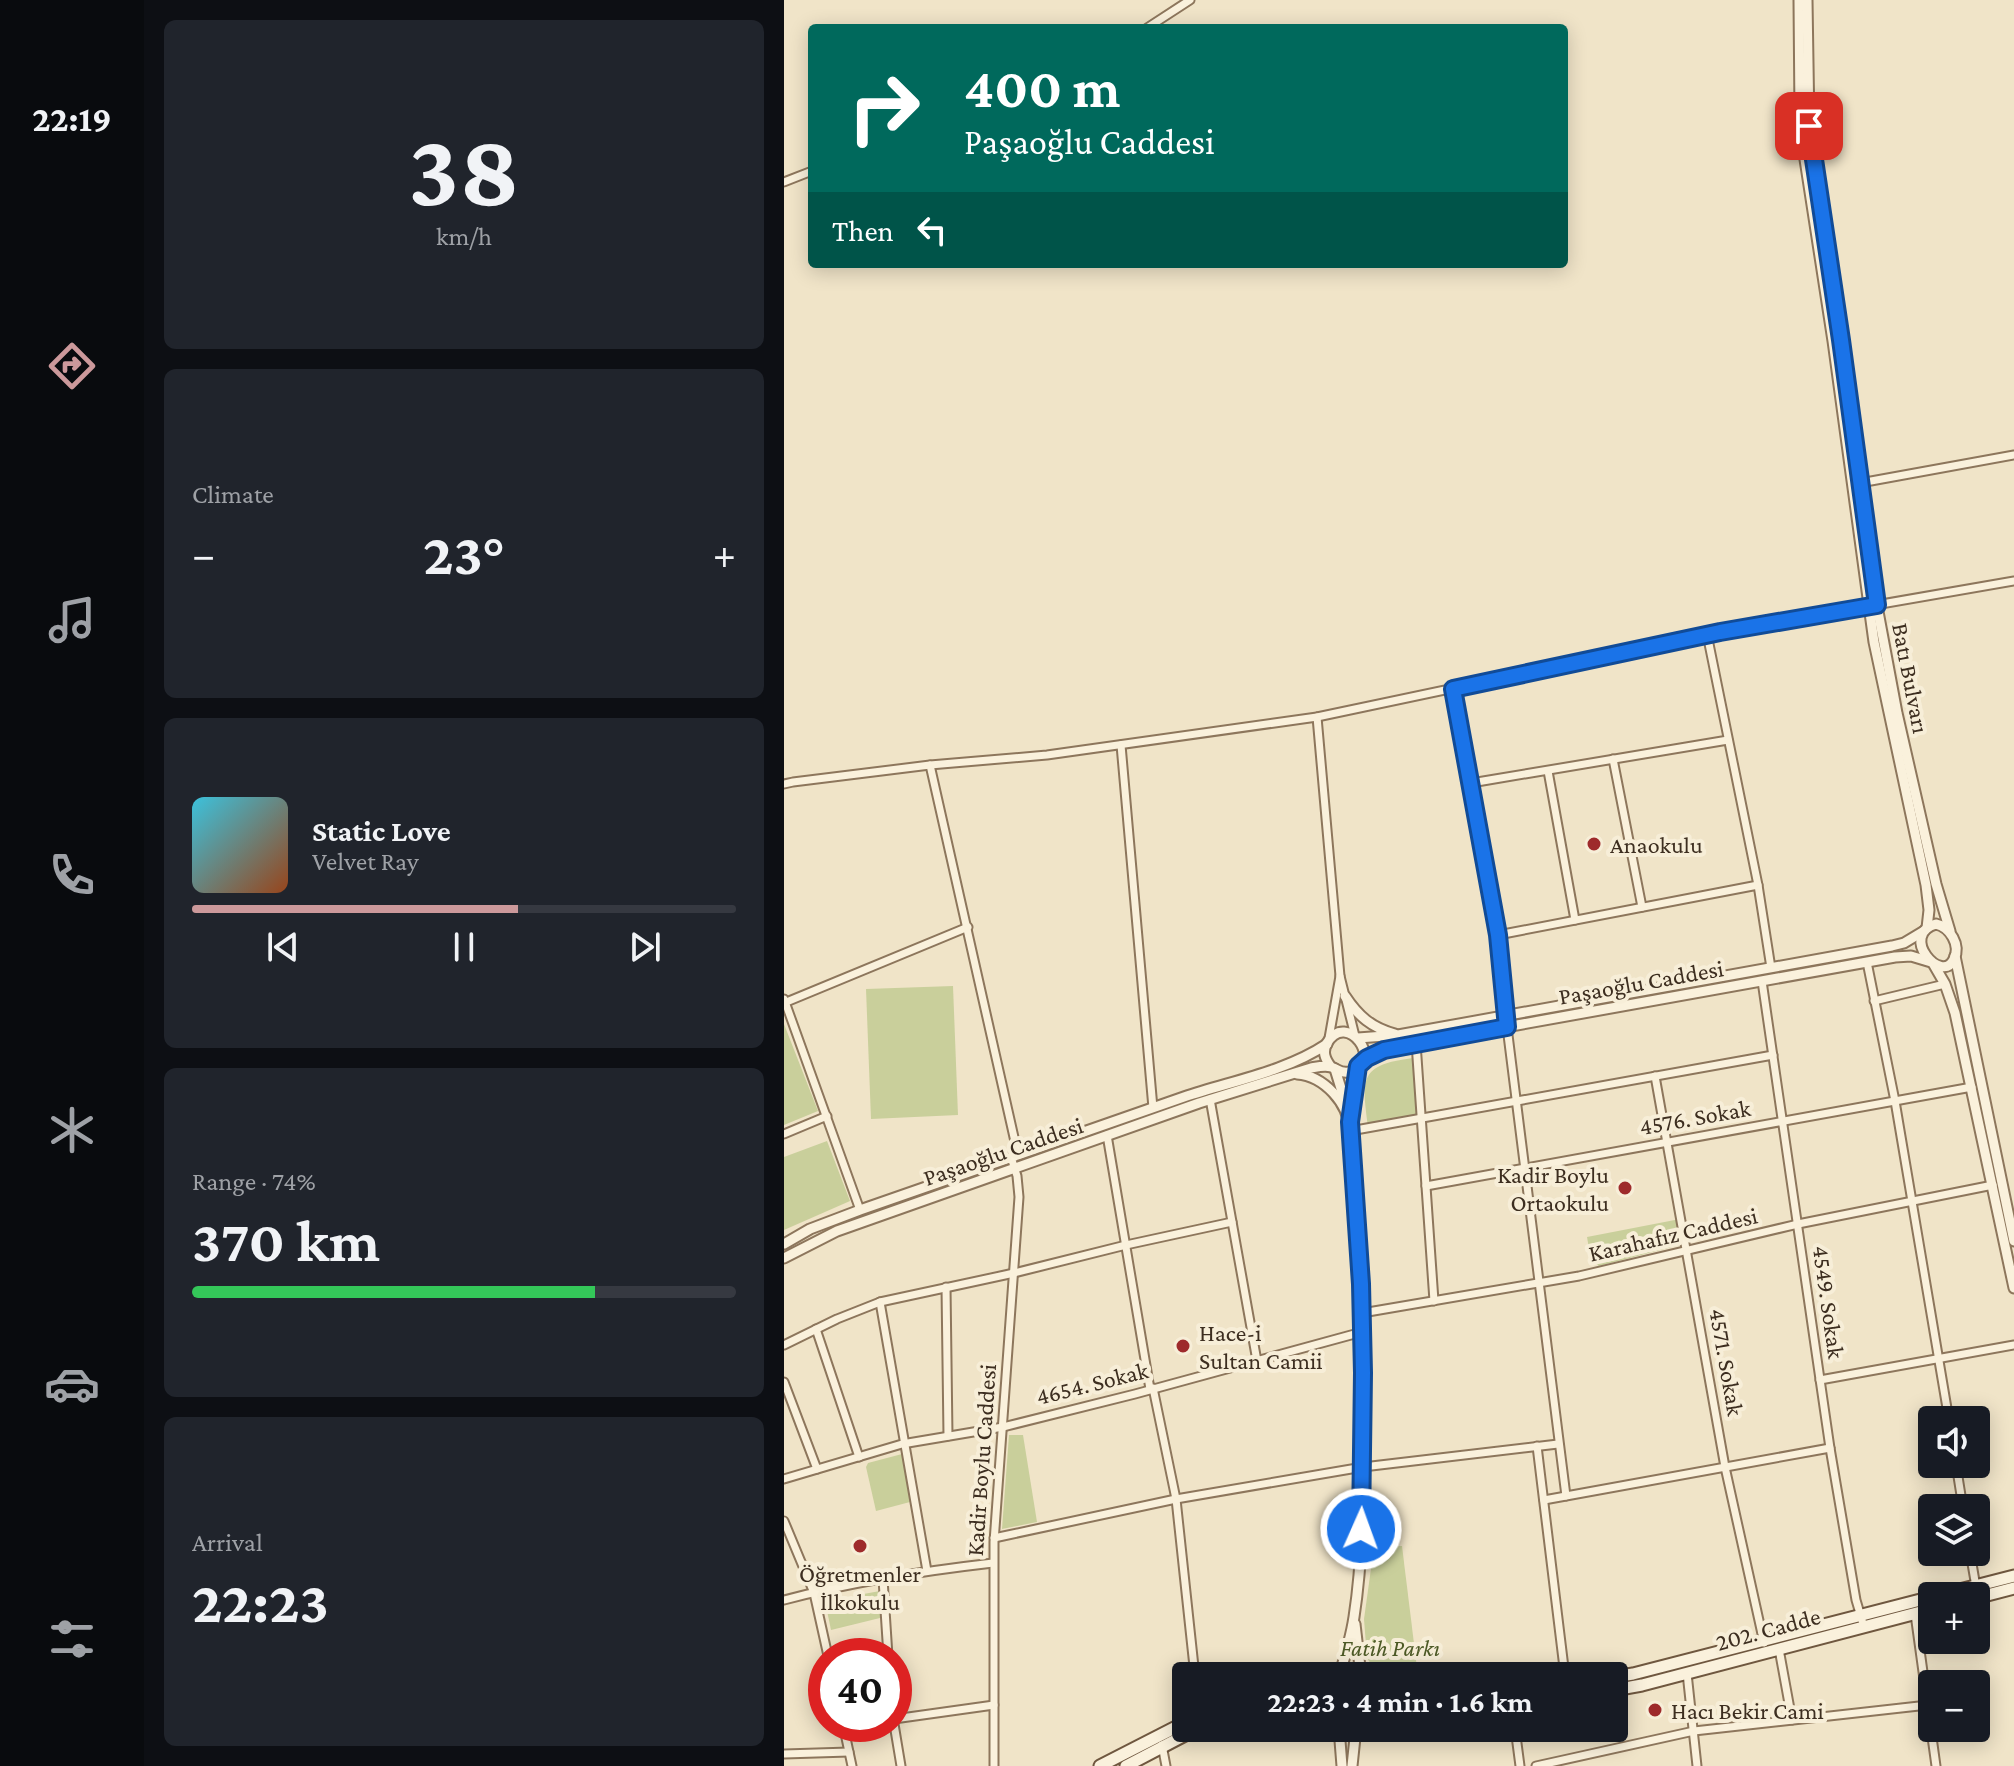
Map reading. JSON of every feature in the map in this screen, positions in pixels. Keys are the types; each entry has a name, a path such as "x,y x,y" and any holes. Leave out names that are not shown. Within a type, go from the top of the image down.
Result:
{"main road":[{"name":"202. Cadde","path":"1990,1588 2014,1576"},
{"name":"202. Cadde","path":"1990,1592 2014,1588"},
{"name":"202. Cadde","path":"1628,1674 1765,1647 1779,1649 1918,1602"},
{"name":"202. Cadde","path":"1628,1688 1862,1621 1918,1613"},
{"path":"1126,1766 1172,1732"},
{"path":"1100,1766 1172,1737"}],"street":[{"path":"1153,24 1190,0"},
{"name":"Batı Bulvarı","path":"1799,0 1802,140 1873,606 1920,818 1950,931"},
{"name":"Batı Bulvarı","path":"1807,0 1809,126 1860,483 1884,692 1926,885 1929,910 1926,929"},
{"path":"784,182 808,173"},
{"path":"1860,483 2014,455"},
{"path":"784,784 930,765 1047,755 1317,717 1707,634 2014,581"},
{"path":"1707,634 1758,885 1771,968"},
{"path":"1453,689 1498,935 1566,1496"},
{"path":"1317,717 1340,976 1356,1037 1364,1053 1350,1126"},
{"path":"1471,783 1728,740"},
{"path":"1121,745 1153,1108"},
{"path":"1613,759 1642,907"},
{"name":"Kadir Boylu Caddesi","path":"930,765 968,927 1015,1160 1019,1197 994,1538 994,1766"},
{"path":"1548,771 1575,920"},
{"path":"1498,935 1758,885"},
{"path":"2014,1241 1954,944 1950,931 1936,924 1926,929 1922,945 1945,984 1955,1013 2014,1288"},
{"path":"860,1210 784,1001 968,927"},
{"name":"Paşaoğlu Caddesi","path":"1356,1037 1398,1035 1898,945 1926,929"},
{"name":"Paşaoğlu Caddesi","path":"1360,1064 1384,1050 1416,1043 1867,962 1911,956 1932,963"},
{"path":"1932,963 1947,966 1955,956"},
{"path":"1867,962 1913,1201 1947,1406"},
{"path":"1340,976 1325,1055 1342,1090 1350,1126 1362,1313 1363,1467 1354,1618 1343,1662"},
{"name":"4549. Sokak","path":"1762,981 1830,1448 1862,1621"},
{"path":"1874,1001 1945,984"},
{"path":"1345,996 1367,1023 1398,1035"},
{"path":"1328,1042 1338,1034 1356,1037"},
{"name":"Paşaoğlu Caddesi","path":"784,1258 837,1231 1015,1160 1153,1108 1289,1063 1328,1042"},
{"path":"1416,1043 1434,1301"},
{"path":"1350,1126 1421,1118 1773,1055"},
{"path":"1333,1068 1349,1072 1360,1064"},
{"name":"Paşaoğlu Caddesi","path":"784,1244 810,1229 860,1210 1015,1160 1107,1135 1311,1068 1333,1068"},
{"path":"1291,1074 1320,1081 1339,1101 1350,1126"},
{"name":"4571. Sokak","path":"1655,1076 1725,1467 1765,1647"},
{"name":"4576. Sokak","path":"1426,1186 1972,1087"},
{"path":"1210,1099 1257,1361"},
{"path":"784,1134 827,1116"},
{"path":"1107,1135 1152,1389 1176,1499 1193,1662"},
{"name":"Karahafız Caddesi","path":"1362,1313 1579,1276 1798,1224 1993,1185"},
{"path":"784,1345 880,1302 1232,1222"},
{"path":"946,1287 948,1436"},
{"path":"880,1302 927,1571"},
{"path":"816,1329 859,1457"},
{"name":"4654. Sokak","path":"784,1479 904,1444 1003,1427 1362,1332"},
{"path":"1820,1380 2014,1345"},
{"path":"784,1382 817,1469"},
{"path":"994,1538 1176,1499 1363,1467 1558,1444"},
{"path":"1537,1446 1563,1662"},
{"path":"1544,1500 1830,1448"},
{"path":"784,1521 814,1593 824,1638"},
{"path":"784,1600 927,1571 993,1563"},
{"path":"883,1579 887,1638"},
{"path":"1915,1614 1923,1670"},
{"path":"1354,1618 1359,1662"},
{"path":"1779,1649 1792,1720"},
{"path":"1687,1673 1697,1766"},
{"path":"912,1719 994,1705"},
{"path":"1536,1766 1694,1731 1918,1706"},
{"path":"1162,1740 1166,1766"},
{"path":"847,1742 852,1766"},
{"path":"897,1742 901,1766"},
{"path":"1340,1742 1342,1766"},
{"path":"1352,1766 1355,1742"},
{"path":"1517,1742 1520,1766"},
{"path":"1933,1742 1936,1766"},
{"path":"784,1754 849,1752"}],"green space":[{"path":"953,986 958,1115 871,1119 866,989"},
{"path":"784,1024 818,1111 784,1125"},
{"path":"1413,1058 1418,1117 1368,1126 1365,1085 1368,1077 1382,1065"},
{"path":"827,1141 850,1201 784,1230 784,1157"},
{"path":"1680,1219 1687,1243 1599,1266 1591,1260 1587,1237"},
{"path":"1009,1435 1023,1435 1037,1522 1002,1529"},
{"path":"902,1454 910,1502 876,1511 866,1467 868,1463"},
{"name":"Fatih Parkı","path":"1402,1546 1416,1662 1370,1662 1367,1658 1364,1619 1374,1547"},
{"path":"880,1591 880,1618 831,1630 825,1601"}],"place":[{"name":"Anaokulu","path":"1594,844"},
{"name":"Kadir Boylu Ortaokulu","path":"1625,1188"},
{"name":"Hace-i Sultan Camii","path":"1183,1346"},
{"name":"Öğretmenler İlkokulu","path":"860,1546"},
{"name":"Hacı Bekir Cami","path":"1655,1710"}],"route":[{"path":"1361,1529 1361,1284 1350,1122 1358,1066 1384,1050 1507,1027 1498,935 1453,689 1720,632 1877,605 1809,126"}]}
